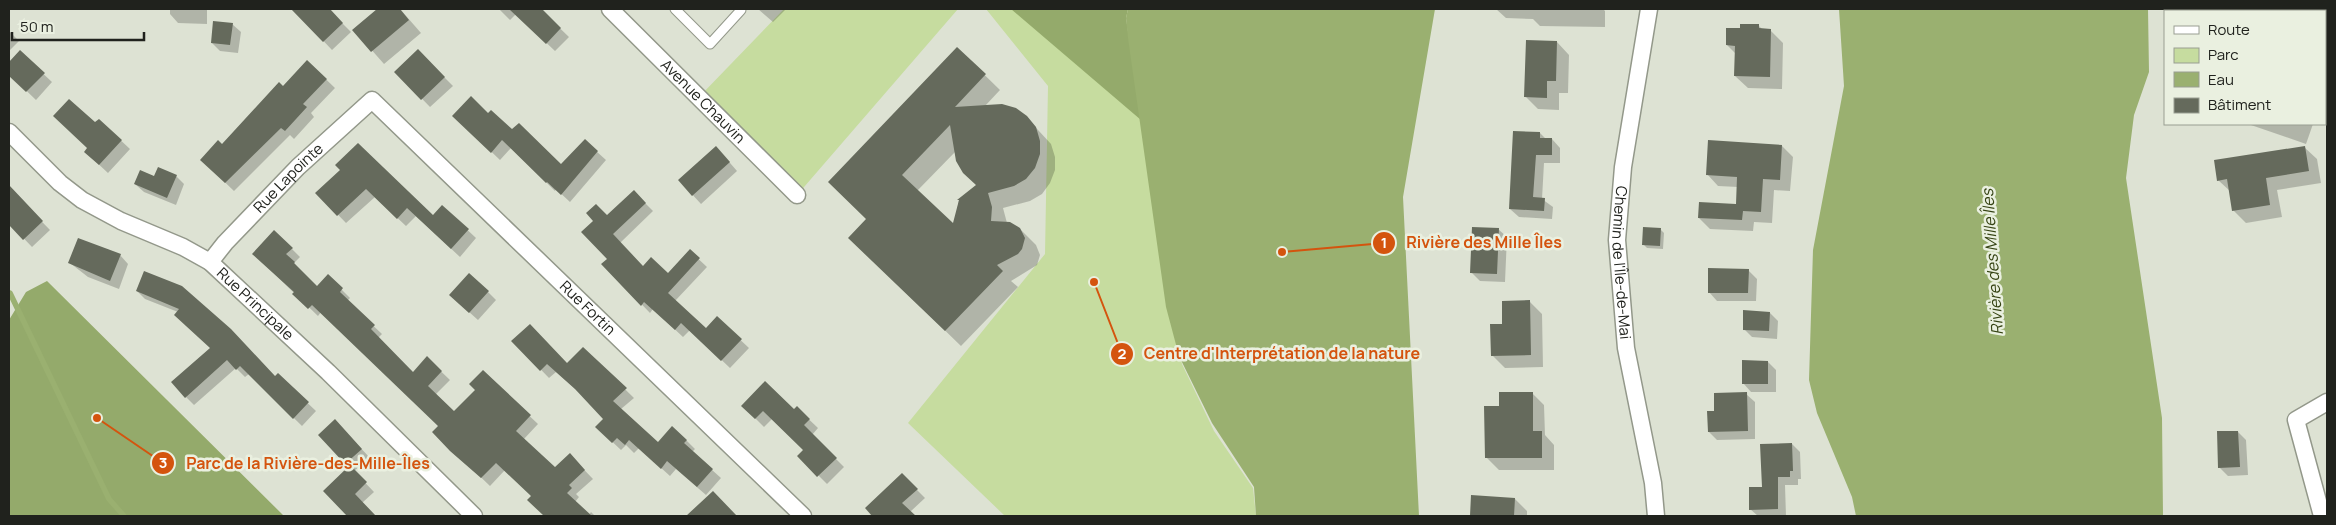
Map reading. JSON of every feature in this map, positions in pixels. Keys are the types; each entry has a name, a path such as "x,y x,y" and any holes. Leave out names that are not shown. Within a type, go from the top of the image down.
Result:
{"street":[{"name":"Avenue Chauvin","path":"610,9 797,195"},
{"name":"Chemin de l'Île-de-Mai","path":"1649,9 1623,167 1617,240 1626,348 1652,483 1656,516"},
{"name":"Rue Lapointe","path":"210,262 298,168 372,100"},
{"name":"Rue Fortin","path":"372,100 803,516"},
{"name":"Rue Principale","path":"10,135 68,190 88,204 121,221 183,247 210,262 321,366 474,516"},
{"path":"2322,516 2296,420 2327,402"}],"lane":[{"path":"675,9 710,44 742,10"}],"green space":[{"path":"784,9 958,9 798,194 700,96"},
{"path":"986,9 1128,9 1126,18 1128,38 1144,145 1169,309 1182,364 1214,431 1253,488 1256,516 1005,516 908,423 1045,254 1048,86"}],"shaded area":[{"path":"1011,9 1128,9 1126,18 1141,120"},
{"path":"47,281 284,516 9,516 9,320 26,292"}],"water":[{"path":"1128,9 1435,9 1403,197 1419,516 1256,516 1254,487 1212,423 1179,356 1166,307 1128,38 1126,18"},
{"name":"Rivière des Mille Îles","path":"1839,9 2148,9 2149,72 2134,115 2126,178 2162,418 2163,516 1856,516 1852,497 1817,413 1809,380 1813,250 1844,86"}],"building":[{"path":"291,9 330,9 343,23 323,42"},
{"path":"377,9 400,9 409,20 371,52 352,30"},
{"path":"509,9 542,9 561,28 546,44"},
{"path":"213,21 233,23 230,45 211,43"},
{"path":"1740,24 1759,24 1759,28 1771,29 1770,77 1734,76 1735,46 1726,45 1726,28 1740,28"},
{"path":"1526,40 1557,41 1556,81 1547,81 1547,98 1524,97"},
{"path":"957,47 986,74 955,107 1002,104 1016,108 1027,116 1036,127 1040,141 1040,154 1035,168 1026,179 1014,186 988,193 992,207 991,221 1010,222 1020,228 1025,238 1022,249 1018,254 997,265 1003,271 945,331 848,238 866,219 828,182","holes":["950,125 956,161 963,173 976,185 957,200 959,200 953,223 902,175"]},
{"path":"418,49 445,77 421,100 394,72"},
{"path":"20,50 45,73 26,92 9,76 9,62"},
{"path":"307,60 327,79 303,104 307,107 285,131 281,128 225,183 200,160 218,140 222,144 279,82 283,86"},
{"path":"471,96 488,113 491,110 512,129 519,123 561,164 585,139 598,151 561,195 502,140 491,153 452,116"},
{"path":"69,99 95,122 99,119 122,140 99,165 84,152 87,148 53,116"},
{"path":"1513,131 1540,132 1540,138 1552,138 1552,155 1536,155 1533,197 1545,198 1544,211 1509,209"},
{"path":"1708,140 1782,145 1780,180 1763,179 1761,212 1743,211 1742,220 1698,218 1699,202 1736,204 1737,177 1706,175"},
{"path":"358,143 433,215 442,205 469,229 451,249 407,208 397,219 366,189 337,216 315,193 340,170 335,165"},
{"path":"716,146 730,162 692,196 678,180"},
{"path":"2305,146 2309,171 2266,178 2270,205 2232,211 2227,179 2217,181 2214,160"},
{"path":"158,167 177,175 167,198 134,184 140,170 154,176"},
{"path":"9,185 43,221 23,240 9,225"},
{"path":"634,190 646,203 613,234 643,266 651,257 668,273 690,249 700,258 668,293 706,328 717,316 742,339 721,361 681,323 675,330 644,302 641,306 601,264 607,259 581,232 593,221 586,213 596,204 607,215"},
{"path":"1472,227 1499,228 1497,274 1470,273"},
{"path":"1643,227 1661,228 1660,246 1642,245"},
{"path":"274,230 293,248 286,254 294,263 317,286 328,274 343,288 340,292 375,325 371,329 413,372 427,356 442,371 428,386 454,411 475,390 469,384 483,370 531,415 516,431 555,467 570,453 585,470 569,485 572,488 567,493 592,516 544,516 527,500 531,496 496,463 481,478 450,451 432,432 438,426 312,305 308,309 292,294 294,292 252,254"},
{"path":"78,238 121,254 110,281 68,263"},
{"path":"1708,268 1749,269 1748,293 1708,293"},
{"path":"144,271 182,286 231,329 275,376 278,373 309,402 293,419 240,366 236,370 227,360 185,398 171,382 210,348 174,315 179,309 136,291"},
{"path":"469,273 489,291 469,313 449,295"},
{"path":"1530,300 1531,355 1491,356 1490,324 1502,324 1502,301"},
{"path":"1743,310 1770,312 1769,331 1743,330"},
{"path":"530,324 567,363 583,347 627,388 613,401 658,442 672,426 687,440 684,443 713,469 697,487 667,461 661,469 629,440 625,445 617,438 612,443 595,427 603,419 575,389 547,364 540,371 511,341"},
{"path":"1742,360 1768,361 1768,384 1742,384"},
{"path":"765,381 794,409 797,406 810,419 804,425 837,458 817,477 797,456 803,450 763,411 755,419 741,406"},
{"path":"1499,392 1533,392 1533,431 1542,431 1542,458 1485,458 1484,406 1499,406"},
{"path":"1747,392 1748,431 1708,432 1707,411 1714,411 1714,393"},
{"path":"335,419 362,449 345,464 318,435"},
{"path":"2217,431 2238,431 2240,467 2218,468"},
{"path":"1792,443 1793,471 1790,471 1790,477 1778,477 1778,509 1749,510 1749,487 1762,487 1760,444"},
{"path":"350,465 367,482 355,494 376,516 347,516 323,491"},
{"path":"902,473 918,489 902,503 916,516 872,516 865,508"},
{"path":"713,491 737,516 686,516"},
{"path":"1471,495 1515,498 1514,516 1470,516"}],"waterway":[{"path":"10,293 109,499 124,516"}],"place":[{"name":"Rivière des Mille Îles","path":"1282,252"},
{"name":"Centre d'Interprétation de la nature","path":"1094,282"},
{"name":"Parc de la Rivière-des-Mille-Îles","path":"97,418"}]}
